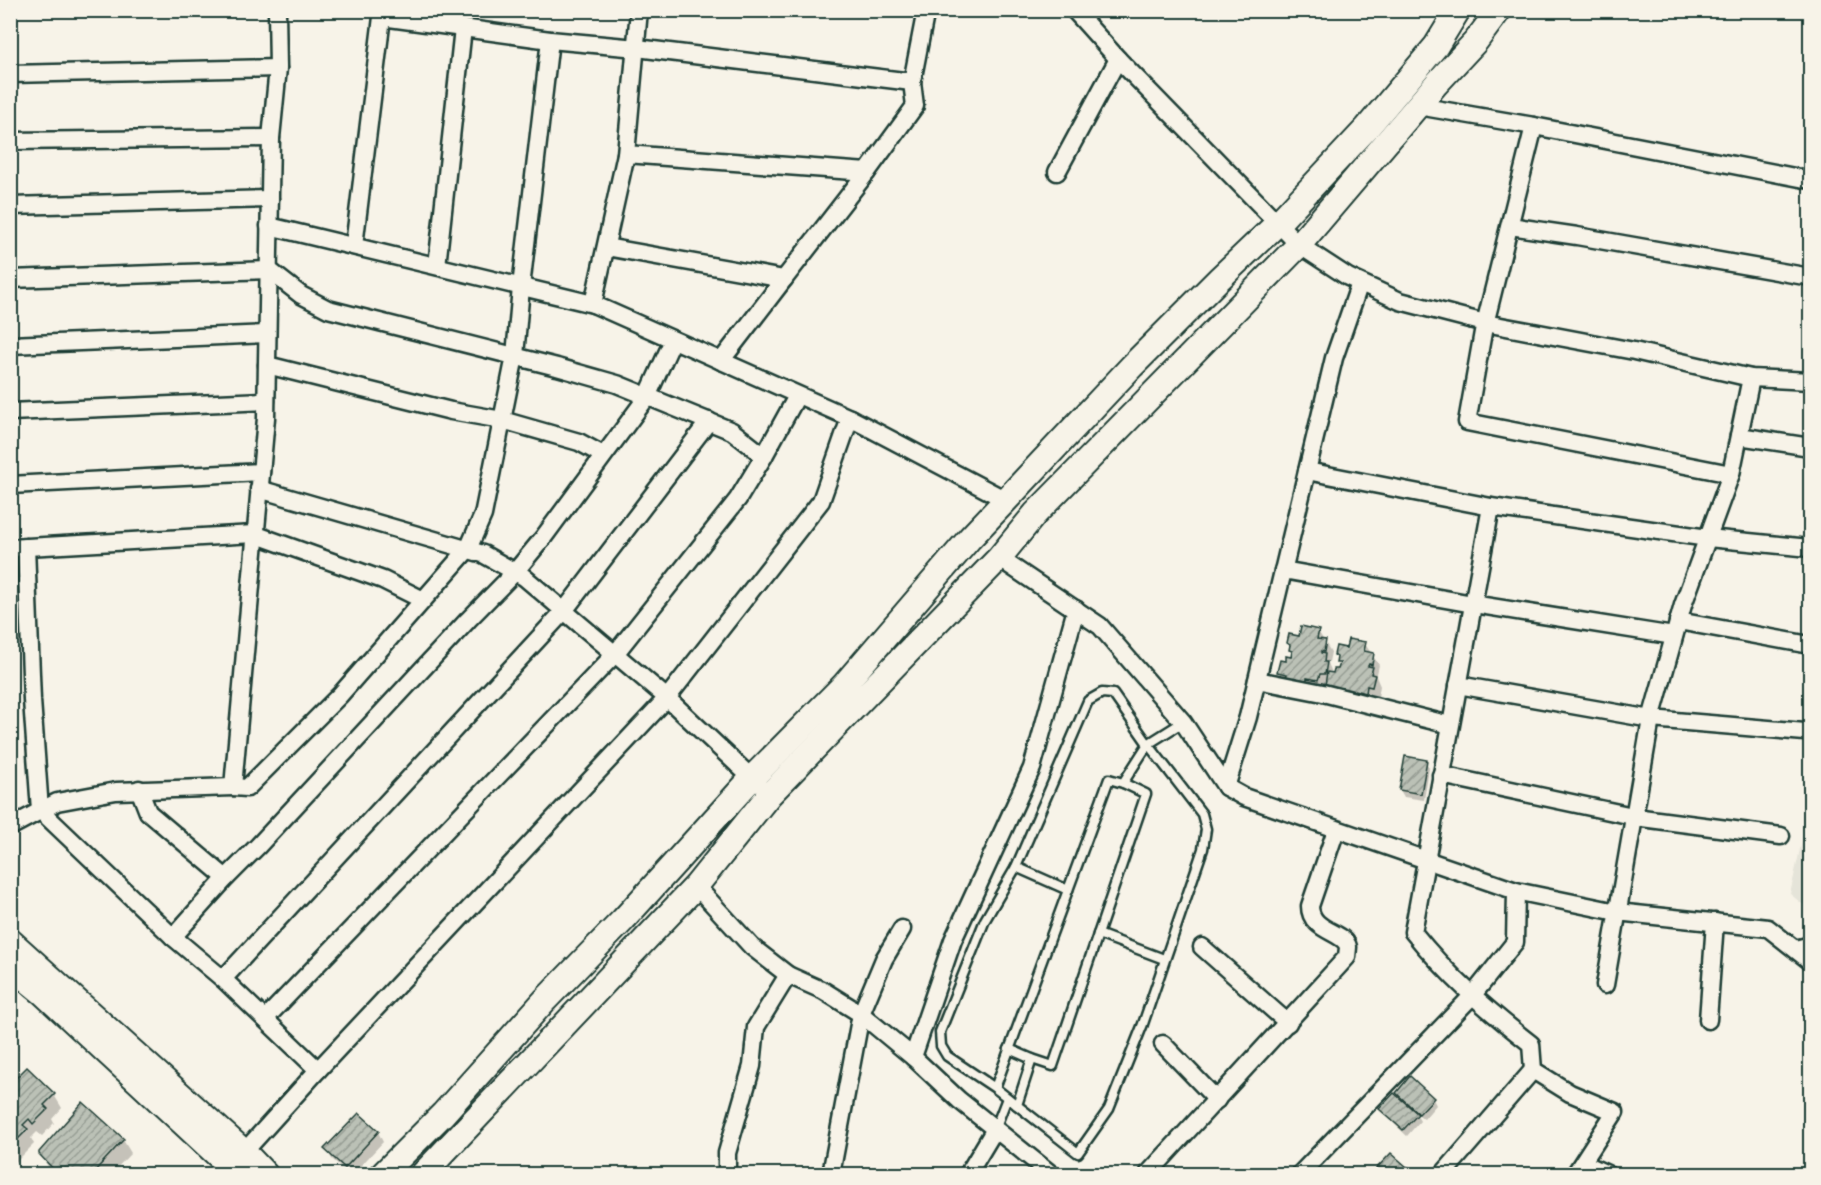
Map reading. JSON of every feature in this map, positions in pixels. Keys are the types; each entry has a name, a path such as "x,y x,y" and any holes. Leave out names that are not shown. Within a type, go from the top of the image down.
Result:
{"street":[{"path":"232,787 266,401 271,138 278,68 277,10"},
{"path":"593,304 626,154 639,10"},
{"path":"721,362 915,106 912,82 926,10"},
{"path":"1074,10 1118,59 1299,245 1348,277 1400,301 1485,323 1634,351 1751,378 1810,381"},
{"path":"383,1174 442,1114 544,1000 623,920 752,778 844,685 970,538 1140,358 1278,224 1367,128 1436,46 1458,10"},
{"path":"423,1174 696,886 769,795 999,558 1035,514 1299,245 1499,10"},
{"path":"354,246 383,14 550,40 637,48 912,82"},
{"path":"437,267 463,28"},
{"path":"10,827 57,802 139,789 247,788 340,695 468,549 483,514 515,356 550,40"},
{"path":"1056,172 1118,59"},
{"path":"10,74 278,68"},
{"path":"1418,106 1534,126 1810,180"},
{"path":"1534,126 1485,323 1467,422 1731,474"},
{"path":"10,141 271,138"},
{"path":"626,154 867,172"},
{"path":"10,206 270,199"},
{"path":"269,226 593,304 850,418 1006,500"},
{"path":"1509,226 1810,277"},
{"path":"606,247 784,279"},
{"path":"10,279 269,270 301,295 328,309 617,384 732,431 764,456"},
{"path":"1226,787 1248,717 1334,358 1360,283"},
{"path":"10,345 267,334"},
{"path":"173,937 515,572 647,397 673,340"},
{"path":"267,365 451,411 501,420 579,442 603,455"},
{"path":"1605,985 1651,719 1676,629 1731,474 1751,378"},
{"path":"266,1019 615,654 738,499 797,396"},
{"path":"10,412 266,401"},
{"path":"241,1163 318,1070 667,698 821,501 850,418"},
{"path":"223,979 564,611 709,421"},
{"path":"1739,436 1810,447"},
{"path":"1307,471 1491,507 1707,538 1810,548"},
{"path":"10,485 261,472"},
{"path":"259,489 468,549 483,554 524,577 667,698 769,795"},
{"path":"1443,1174 1533,1070 1530,1044 1472,996 1436,960 1413,932 1491,507"},
{"path":"318,1070 223,979 173,937 40,810 18,548 254,534 383,580 423,600"},
{"path":"999,558 1100,626 1183,722 1226,787 1244,797 1516,891 1617,912 1768,928 1810,961"},
{"path":"1283,570 1473,604 1810,645"},
{"path":"913,1057 953,940 1032,768 1076,609"},
{"path":"1257,680 1323,693 1450,725"},
{"path":"1458,685 1651,719 1808,733"},
{"path":"1441,775 1634,817 1781,836"},
{"path":"139,789 148,812 226,878"},
{"path":"1148,1174 1347,957 1348,948 1345,942 1316,922 1310,915 1310,906 1336,830"},
{"path":"696,886 752,947 788,975 824,991 861,1014 913,1057 959,1100 1051,1174"},
{"path":"1300,1174 1472,996 1515,942 1516,891"},
{"path":"1708,1020 1715,922"},
{"path":"831,1174 861,1014 884,959 902,929"},
{"path":"10,941 241,1163"},
{"path":"1202,947 1288,1023"},
{"path":"10,966 241,1163 265,1174"},
{"path":"727,1174 727,1153 752,1066 756,1026 788,975"},
{"path":"1163,1044 1217,1100"},
{"path":"1533,1070 1570,1093 1615,1112 1579,1169 1607,1174"},
{"path":"968,1174 995,1130"}],"lane":[{"path":"1102,693 1113,694 1202,814 1206,829 1203,849 1143,1024 1109,1109 1078,1152 995,1088 947,1056 941,1046 940,1032 985,920 1016,867 1088,701 1102,693"},
{"path":"1123,783 1148,744 1183,722"},
{"path":"995,1088 1009,1049 1109,778 1146,794 1053,1066 1009,1049"},
{"path":"1016,867 1068,890"},
{"path":"1098,934 1164,959"},
{"path":"1791,946 1810,941"},
{"path":"1017,1105 1032,1059"},
{"path":"995,1130 1007,1098"}],"shaded area":[{"path":"1810,805 1810,910 1790,894"}],"building":[{"path":"1301,626 1319,630 1317,639 1326,640 1324,652 1321,651 1325,654 1324,662 1327,662 1325,674 1320,674 1318,680 1307,678 1306,685 1285,681 1287,674 1277,672 1280,660 1286,661 1286,656 1291,657 1292,651 1289,650 1290,645 1287,643 1289,634 1299,636"},
{"path":"1348,639 1366,642 1364,651 1374,653 1372,665 1368,666 1373,667 1371,674 1375,675 1372,687 1367,686 1366,693 1355,690 1353,697 1332,693 1334,686 1325,685 1327,672 1333,673 1334,669 1338,669 1340,663 1336,663 1337,657 1334,655 1336,646 1346,648"},
{"path":"1405,756 1427,760 1421,794 1399,790"},
{"path":"27,1067 55,1094 44,1105 48,1109 33,1124 29,1119 23,1125 28,1129 10,1147 10,1084"},
{"path":"1410,1076 1434,1098 1419,1114 1396,1093"},
{"path":"1394,1093 1418,1114 1403,1130 1379,1109"},
{"path":"83,1102 124,1139 92,1174 58,1174 39,1152"},
{"path":"359,1113 379,1131 345,1168 324,1149"},
{"path":"1391,1153 1415,1174 1383,1174 1376,1169"}]}
